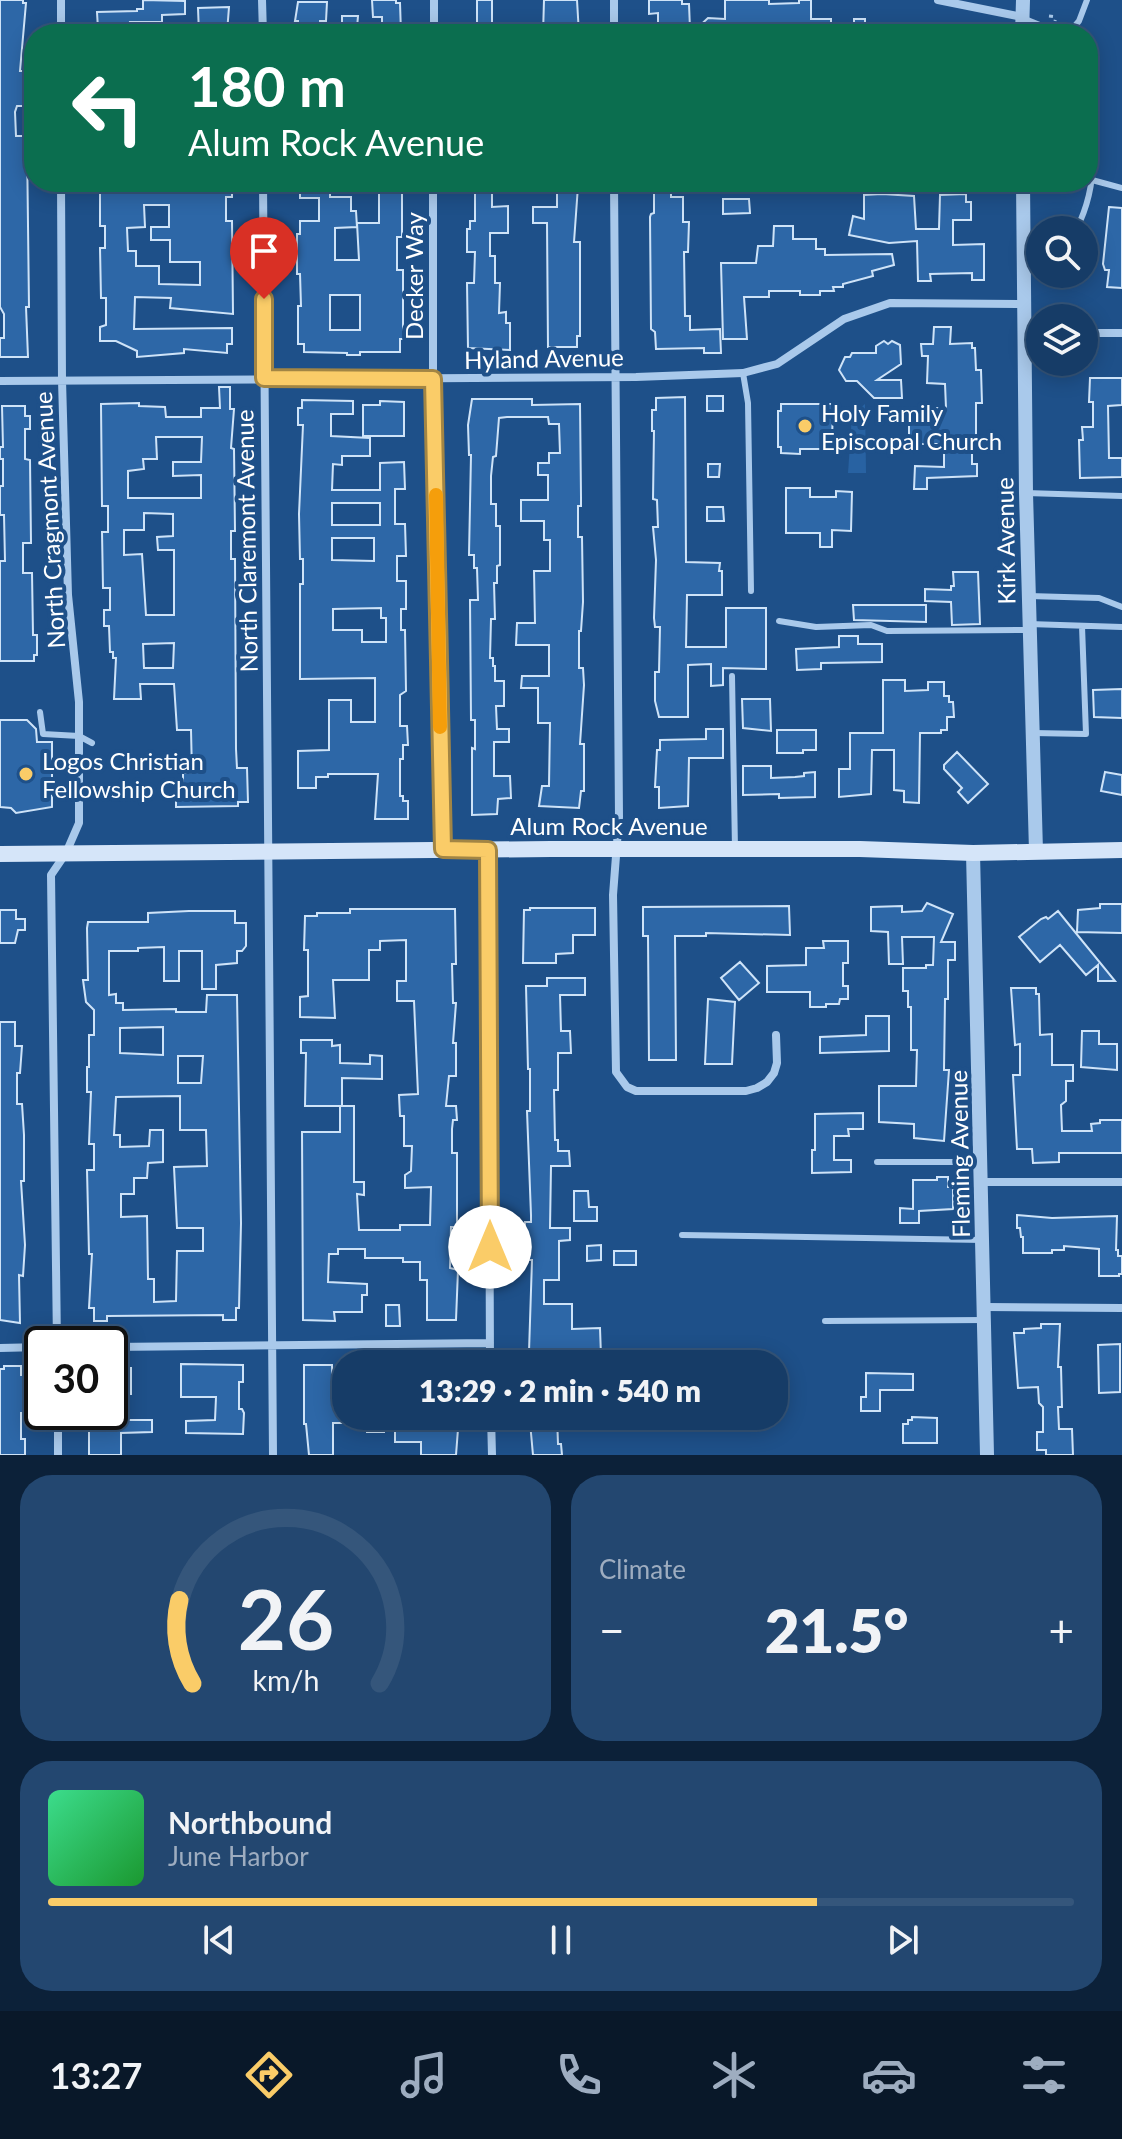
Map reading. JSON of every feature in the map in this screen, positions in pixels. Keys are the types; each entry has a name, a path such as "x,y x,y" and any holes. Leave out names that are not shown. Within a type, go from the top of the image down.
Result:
{"main road":[{"name":"Alum Rock Avenue","path":"0,854 443,849 860,849 973,853 1122,850"}],"street":[{"path":"61,0 61,24"},
{"path":"262,0 263,24"},
{"path":"434,0 434,24"},
{"path":"614,0 614,24"},
{"path":"938,0 1022,17"},
{"path":"1022,24 1023,0"},
{"name":"North Cragmont Avenue","path":"57,1326 51,875 79,825 79,702 68,595 61,192"},
{"name":"North Claremont Avenue","path":"263,192 273,1455"},
{"name":"Decker Way","path":"433,192 433,379 443,849"},
{"path":"614,192 619,817 613,895 616,1072 627,1087 646,1092 746,1091 767,1082 774,1073 777,1063 776,1035"},
{"name":"Kirk Avenue","path":"1023,192 1026,493 1036,851"},
{"name":"Hyland Avenue","path":"0,381 433,379 743,373 777,364 844,319 890,303 1024,304"},
{"path":"1098,333 1122,333"},
{"path":"488,850 490,1350"},
{"name":"Fleming Avenue","path":"973,853 987,1455"},
{"path":"982,1182 1122,1182"},
{"path":"985,1314 1122,1308"},
{"path":"128,1347 490,1343"},
{"path":"0,1348 24,1347"},
{"path":"58,1430 58,1455"},
{"path":"491,1430 492,1455"}],"lane":[{"path":"1076,24 1087,0"},
{"path":"1022,17 1038,24"},
{"path":"1098,182 1122,188"},
{"path":"1083,216 1089,192"},
{"path":"743,373 748,403 751,591"},
{"path":"1026,493 1122,496"},
{"path":"1029,596 1099,598 1122,607"},
{"path":"779,621 816,627 871,625 887,631 1122,627"},
{"path":"1033,733 1086,734 1082,626"},
{"path":"732,676 735,849"},
{"path":"40,712 43,734 79,736 92,743"},
{"path":"877,1162 982,1162"},
{"path":"682,1235 983,1240"},
{"path":"825,1321 985,1314"}],"path":[{"path":"1049,16 1056,17 1055,21"}],"shaded area":[{"path":"865,404 866,473 848,473 852,415"}],"building":[{"path":"0,0 23,0 26,3 20,71 23,71 24,106 17,106 15,112 16,136 24,136 24,192 28,192 28,357 0,357 4,314 0,307"},
{"path":"143,0 185,1 185,14 162,15 162,22 98,24 97,12 143,9"},
{"path":"372,0 396,0 400,3 401,24 382,24 382,17 373,17"},
{"path":"477,0 492,0 492,24 477,24"},
{"path":"544,0 577,0 578,24 543,24"},
{"path":"649,0 682,0 682,4 689,4 690,24 658,24 658,13 649,14"},
{"path":"725,0 769,0 769,4 811,0 811,19 831,19 831,24 702,24 708,18 725,19"},
{"path":"298,2 327,2 326,21 298,24 295,21"},
{"path":"229,7 228,24 199,24 198,8"},
{"path":"342,16 358,16 357,24 342,24"},
{"path":"854,19 865,19 865,24 854,24"},
{"path":"100,192 232,192 232,197 226,197 226,221 232,221 233,314 170,308 171,298 135,297 134,329 232,328 232,344 227,344 227,353 184,349 184,353 137,357 137,351 116,341 100,341 100,327 106,325 106,298 101,298 100,248 105,248 105,226 100,226","holes":["144,205 169,205 169,227 151,227 151,240 170,240 170,262 200,262 200,285 159,284 159,266 136,266 136,251 128,251 127,228 145,227"]},
{"path":"300,192 330,192 330,197 351,197 351,211 356,211 357,227 335,228 335,260 359,260 357,223 379,223 379,192 402,192 402,237 397,237 397,270 403,270 403,339 400,339 400,352 347,355 304,352 304,344 298,344 298,306 301,306 297,234 300,234 300,221 319,221 319,198 300,198","holes":["330,295 360,295 360,330 330,330"]},
{"path":"475,192 492,192 492,207 508,206 508,233 490,233 490,256 495,256 495,283 500,283 499,313 506,312 506,323 510,323 510,350 468,348 467,283 474,283 475,252 467,252 467,229 470,229 470,221 475,221"},
{"path":"557,192 578,192 574,242 580,242 580,336 577,336 577,347 548,347 547,223 533,223 533,207 557,207"},
{"path":"654,192 671,192 671,197 683,197 683,222 689,222 688,252 684,252 685,316 690,316 690,330 720,329 721,353 704,353 704,348 656,349 655,332 651,329 650,217 654,213"},
{"path":"966,194 966,202 971,202 971,220 953,220 953,245 984,244 984,280 972,280 972,273 930,274 931,281 918,281 917,241 889,243 849,235 853,216 864,219 864,195 914,196 916,229 939,229 940,195"},
{"path":"723,199 749,199 750,213 723,214"},
{"path":"1109,207 1122,208 1122,288 1107,287 1109,270 1105,270 1103,264"},
{"path":"774,226 793,226 793,239 816,239 816,249 825,249 825,255 892,254 894,265 872,271 873,276 843,284 843,287 833,287 834,291 820,291 820,295 800,295 800,291 769,291 769,297 744,297 747,339 723,339 721,263 756,263 758,246 773,246"},
{"path":"934,327 951,327 950,344 972,343 972,348 975,348 976,370 981,370 982,403 976,403 976,436 972,440 972,464 977,464 977,476 927,478 927,489 914,489 915,466 944,467 944,444 909,444 909,418 924,418 923,408 946,408 945,384 927,383 928,356 922,356 921,344 933,344"},
{"path":"884,341 900,345 901,364 877,380 901,380 902,398 874,398 857,381 846,381 839,370 845,357 850,357 852,353 876,353 876,346"},
{"path":"1090,378 1122,378 1122,405 1108,406 1109,458 1122,458 1122,477 1080,478 1079,440 1083,440 1082,427 1093,427 1093,402 1089,402"},
{"path":"219,387 230,387 230,409 234,409 231,448 234,449 235,531 231,531 231,559 235,559 236,749 237,768 247,768 248,802 238,802 238,806 176,807 176,791 183,791 183,773 192,773 191,730 177,730 174,684 140,684 141,699 114,699 116,658 110,652 109,626 104,626 104,610 110,610 110,588 103,588 102,532 108,532 108,506 102,506 101,404 139,403 139,406 165,407 166,417 201,417 201,408 220,408","holes":["156,437 202,437 201,462 173,462 173,476 201,475 201,498 128,498 128,471 144,469 143,459 157,459","144,513 173,514 173,536 157,537 158,550 174,550 174,615 146,615 142,554 124,555 124,530 144,530","174,643 173,668 144,668 143,644"]},
{"path":"707,396 723,396 723,411 707,411"},
{"path":"685,397 686,562 720,563 719,571 722,571 722,595 687,595 686,647 726,647 726,608 766,608 766,669 723,668 723,685 711,686 711,664 688,665 688,717 659,717 655,701 660,627 655,627 654,618 656,560 653,527 658,527 657,500 653,499 652,410 656,410 656,398"},
{"path":"472,399 532,399 532,405 580,404 581,506 578,506 578,537 582,537 583,602 579,668 583,668 584,685 580,744 584,744 584,791 581,791 579,808 539,806 542,786 549,786 550,723 538,723 538,688 521,688 522,676 549,676 549,645 516,645 517,623 535,623 534,571 550,571 550,540 544,540 544,521 521,521 521,500 548,500 548,475 538,475 538,463 549,463 549,453 560,453 559,424 549,424 548,417 507,417 499,418 491,476 491,504 496,504 496,526 500,526 500,565 497,566 497,583 494,583 495,619 491,619 490,658 493,658 495,666 495,681 504,681 504,706 496,706 497,729 509,729 509,742 494,742 494,776 510,776 511,798 498,799 497,814 472,815 475,720 471,720 470,600 478,600 477,568 474,568 474,555 469,555 471,455 468,425"},
{"path":"302,400 353,401 353,414 331,414 331,436 370,438 370,456 342,456 342,465 333,464 332,490 380,490 380,463 404,462 405,489 395,489 395,524 405,524 406,556 397,556 397,581 406,581 406,609 401,609 401,630 405,630 406,691 400,695 400,726 407,726 408,745 403,745 403,759 400,759 400,796 403,796 403,801 408,801 408,819 375,819 378,774 328,774 328,777 316,777 316,788 298,788 298,751 329,750 329,700 351,700 351,722 375,722 375,678 300,679 303,559 300,559 299,514 303,425 298,425 298,408 302,408","holes":["332,503 380,503 380,525 332,525","332,538 374,538 374,561 332,560","381,608 381,618 386,618 386,642 362,642 362,630 333,630 333,609"]},
{"path":"380,401 404,402 404,436 363,436 363,405 380,405"},
{"name":"Holy Family Episcopal Church","path":"781,404 833,404 832,442 825,442 825,449 800,449 800,454 781,453 781,447 778,447 778,411 781,411"},
{"path":"2,406 25,406 25,416 30,416 30,429 25,429 25,459 30,460 31,543 23,543 23,573 32,573 33,635 37,635 34,661 0,661 0,561 5,561 4,515 0,515 0,486 3,486 3,459 0,459 0,447 3,447"},
{"path":"708,464 720,464 719,477 708,477"},
{"path":"786,488 810,488 810,497 836,497 836,491 852,492 851,531 832,530 832,547 820,547 820,533 786,533"},
{"path":"707,507 723,507 724,521 707,521"},
{"path":"953,572 978,572 980,624 952,625 951,602 925,601 925,589 951,590 954,586"},
{"path":"853,605 926,605 926,622 854,620"},
{"path":"839,636 858,636 858,644 882,644 882,662 821,663 821,669 797,670 796,649 839,647"},
{"path":"883,680 905,680 905,691 928,690 928,682 944,682 944,696 949,696 949,702 953,702 954,717 947,717 947,730 920,733 919,803 904,802 904,791 894,790 894,750 872,750 871,794 839,797 839,769 850,769 850,733 883,733"},
{"path":"1122,689 1122,718 1094,717 1093,690"},
{"path":"742,699 770,699 771,731 743,728"},
{"name":"Logos Christian Fellowship Church","path":"0,720 27,720 36,729 37,742 52,742 52,807 16,813 11,808 0,807"},
{"path":"706,729 723,729 723,758 689,758 688,806 659,808 659,787 655,787 660,740 706,739"},
{"path":"777,730 816,730 816,750 777,753"},
{"path":"957,752 988,784 968,803 958,792 962,788 944,769 944,765"},
{"path":"743,766 771,766 771,778 804,776 804,773 815,772 815,797 743,795"},
{"path":"1105,772 1122,775 1122,795 1101,791"},
{"path":"927,903 953,914 941,942 955,942 955,960 948,960 948,999 945,999 944,1070 949,1070 944,1141 914,1138 914,1124 879,1122 879,1086 916,1086 917,1050 911,1050 911,1007 908,1007 908,991 903,991 903,968 933,965 934,937 902,937 903,964 889,964 888,932 871,931 871,907 902,906 902,912 922,911"},
{"path":"1100,904 1122,904 1122,933 1077,932 1078,910 1100,908"},
{"path":"789,906 790,935 706,933 706,936 675,936 676,1060 649,1060 648,936 643,936 643,907"},
{"path":"595,908 595,935 573,935 573,953 556,954 556,963 523,963 524,910"},
{"path":"350,909 455,909 456,964 452,964 453,1003 456,1003 453,1043 456,1043 456,1076 449,1076 446,1106 456,1106 457,1120 453,1120 452,1153 457,1153 457,1227 451,1227 450,1268 458,1270 456,1320 427,1320 427,1280 420,1280 420,1262 403,1262 403,1258 365,1258 365,1249 338,1249 338,1254 329,1254 328,1282 367,1284 367,1295 362,1295 362,1312 334,1312 335,1321 303,1320 302,1132 340,1132 340,1106 354,1106 354,1182 364,1182 364,1195 357,1194 359,1230 400,1230 400,1225 430,1225 431,1187 405,1188 405,1175 411,1171 412,1146 404,1146 404,1116 400,1116 399,1095 418,1094 414,1001 397,1001 397,981 406,981 406,940 380,941 380,950 369,950 369,980 333,980 335,1018 300,1017 300,997 308,996 305,916 350,913"},
{"path":"0,910 16,910 16,919 25,919 25,930 18,930 15,943 0,943"},
{"path":"235,911 235,923 246,923 246,946 242,951 237,951 237,963 216,965 216,989 202,989 202,951 179,951 179,981 164,981 164,947 109,951 109,995 116,994 116,1003 123,1003 123,1010 206,1012 207,995 237,995 241,1223 236,1320 223,1320 223,1315 107,1316 107,1321 94,1321 94,1308 89,1308 92,1254 89,1254 87,1170 94,1170 94,1144 89,1144 91,1092 87,1092 87,1067 89,1035 94,1035 94,1010 86,1002 83,980 88,980 87,928 88,922 148,922 148,913","holes":["163,1027 163,1055 120,1053 120,1028","178,1056 203,1056 201,1083 178,1083","180,1096 180,1130 206,1130 207,1166 174,1167 177,1228 203,1228 203,1251 177,1251 176,1301 154,1302 154,1279 148,1279 147,1216 121,1217 121,1194 134,1194 134,1178 147,1178 148,1163 163,1162 163,1130 150,1130 149,1146 120,1147 120,1135 114,1135 116,1097"]},
{"path":"1058,911 1115,981 1098,981 1098,965 1086,975 1060,945 1040,962 1019,937 1041,919 1048,919"},
{"path":"823,941 848,941 848,963 843,963 843,986 848,986 848,999 840,999 839,1004 826,1004 826,1007 810,1007 810,992 767,992 767,966 806,965 806,948 824,948"},
{"path":"740,962 759,983 739,1000 721,978"},
{"path":"547,978 585,978 585,995 560,995 561,1031 570,1031 571,1053 558,1053 558,1090 554,1090 555,1140 558,1140 558,1151 569,1151 570,1166 551,1166 550,1228 570,1228 570,1240 559,1241 559,1280 544,1280 544,1304 572,1304 572,1329 600,1328 601,1350 529,1350 532,1260 529,1260 529,1241 525,1241 525,1222 531,1222 526,986 547,986"},
{"path":"1011,988 1036,988 1036,994 1039,994 1040,1035 1052,1034 1052,1065 1073,1065 1073,1081 1066,1081 1066,1101 1061,1105 1062,1131 1092,1131 1091,1124 1100,1123 1100,1120 1122,1120 1122,1153 1059,1153 1059,1162 1033,1163 1032,1149 1017,1149 1013,1075 1020,1075 1020,1044 1015,1045"},
{"path":"708,999 735,1002 732,1064 705,1064"},
{"path":"866,1016 889,1016 889,1051 820,1053 820,1037 866,1035"},
{"path":"0,1022 15,1022 15,1046 22,1046 20,1073 17,1073 17,1104 22,1104 24,1135 24,1181 21,1181 25,1245 23,1276 19,1275 20,1323 0,1320"},
{"path":"1082,1031 1099,1031 1099,1044 1117,1044 1117,1070 1081,1067"},
{"path":"301,1040 332,1040 332,1046 340,1045 340,1063 370,1064 370,1055 382,1056 382,1079 342,1078 342,1106 305,1106 306,1053 301,1053"},
{"path":"863,1113 863,1129 848,1129 849,1136 834,1136 834,1160 851,1160 851,1172 812,1173 815,1114"},
{"path":"937,1177 948,1177 948,1187 953,1187 953,1209 919,1211 919,1223 900,1223 900,1208 913,1209 913,1180 937,1180"},
{"path":"574,1191 588,1191 589,1207 597,1207 597,1221 574,1221"},
{"path":"1017,1215 1052,1218 1117,1216 1116,1250 1118,1256 1122,1256 1122,1274 1099,1276 1099,1249 1064,1246 1064,1250 1052,1250 1052,1253 1023,1253 1023,1237 1020,1228 1017,1228"},
{"path":"601,1245 601,1260 587,1261 587,1246"},
{"path":"614,1251 636,1251 636,1265 614,1265"},
{"path":"386,1305 399,1305 400,1326 386,1326"},
{"path":"1041,1324 1060,1324 1058,1367 1061,1367 1062,1407 1058,1407 1059,1429 1072,1429 1073,1455 1046,1455 1046,1450 1037,1450 1037,1432 1043,1432 1043,1407 1039,1403 1038,1387 1018,1388 1014,1333 1041,1328"},
{"path":"1120,1344 1120,1392 1099,1393 1098,1345"},
{"path":"181,1364 243,1365 243,1382 239,1382 239,1409 244,1413 243,1434 186,1433 186,1421 215,1420 216,1397 181,1397"},
{"path":"304,1365 332,1365 333,1455 309,1455 304,1424"},
{"path":"4,1366 21,1366 21,1375 24,1375 21,1439 25,1439 25,1455 0,1455 0,1369"},
{"path":"128,1368 131,1368 131,1394 128,1394"},
{"path":"866,1373 913,1374 913,1390 880,1390 880,1411 861,1411 861,1397 866,1397"},
{"path":"912,1417 937,1418 937,1443 903,1443 903,1424 908,1424"},
{"path":"128,1420 152,1420 152,1432 121,1433 121,1455 89,1455 89,1430 128,1430"},
{"path":"395,1430 458,1430 456,1455 421,1455 421,1442 395,1442"},
{"path":"531,1430 558,1430 562,1455 533,1455"}],"slow traffic":[{"path":"436,495 440,727"}],"place":[{"name":"Holy Family Episcopal Church","path":"805,426"},
{"name":"Logos Christian Fellowship Church","path":"26,774"}],"route":[{"path":"264,299 264,378 433,379 443,849 488,850 490,1247"}]}
